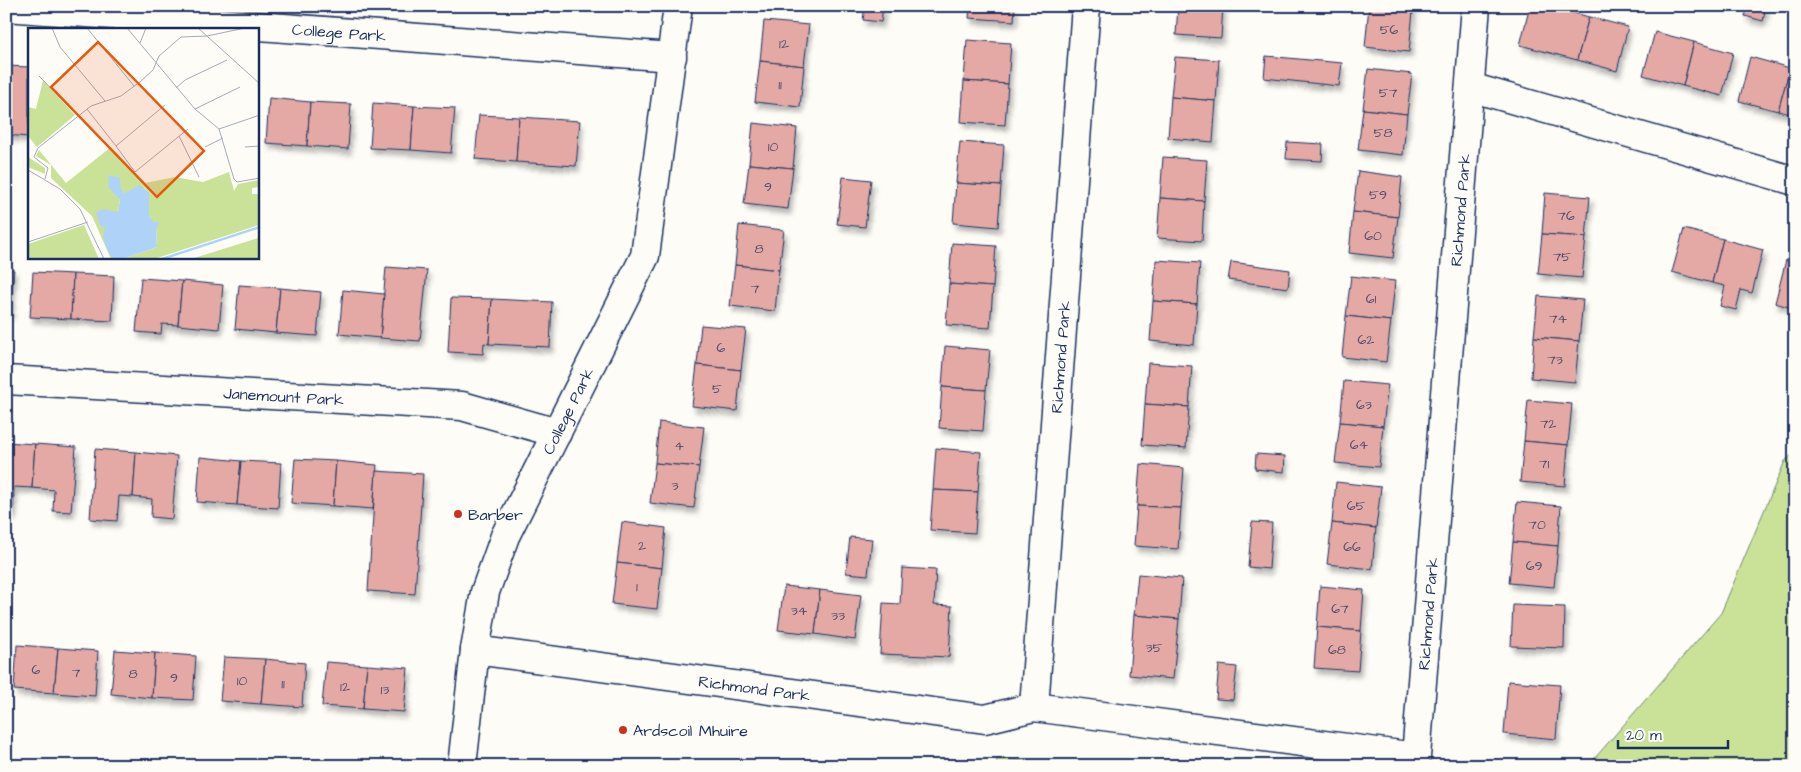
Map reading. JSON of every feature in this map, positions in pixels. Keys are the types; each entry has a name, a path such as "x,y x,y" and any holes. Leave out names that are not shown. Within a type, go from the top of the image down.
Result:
{"street":[{"name":"College Park","path":"462,766 475,650 486,592 505,536 645,256 678,6"},
{"name":"Richmond Park","path":"1034,707 1086,6"},
{"name":"Richmond Park","path":"475,650 985,719 1034,707 1416,757 1476,6"},
{"name":"College Park","path":"6,7 672,57"},
{"path":"1470,87 1795,181"},
{"name":"Janemount Park","path":"6,380 462,406 557,433"}],"green space":[{"path":"1795,452 1795,766 1588,766 1721,613 1785,461"},
{"path":"997,759 1099,766 996,766"}],"building":[{"path":"865,6 883,6 881,22 863,20"},
{"path":"970,6 1015,6 1014,21 969,18"},
{"path":"1178,6 1223,6 1221,38 1176,35"},
{"path":"1369,6 1413,11 1409,52 1365,47"},
{"path":"1370,6 1414,6 1413,11"},
{"path":"1530,6 1549,6 1589,17 1577,60 1520,45"},
{"path":"1747,6 1766,6 1763,21 1745,16"},
{"path":"1589,17 1628,27 1617,71 1577,60"},
{"path":"764,21 809,25 804,66 760,61"},
{"path":"1655,32 1694,42 1683,86 1643,75"},
{"path":"967,40 1011,43 1008,84 964,81"},
{"path":"1694,42 1733,53 1722,96 1683,86"},
{"path":"1266,56 1342,63 1339,86 1264,78"},
{"path":"1175,57 1219,60 1216,101 1171,97"},
{"path":"1750,57 1790,68 1778,111 1739,101"},
{"path":"760,61 804,66 800,107 755,102"},
{"path":"6,66 28,67 28,137 6,135"},
{"path":"1790,68 1795,69 1795,115 1778,111"},
{"path":"1368,69 1412,74 1407,114 1363,109"},
{"path":"964,81 1008,84 1005,125 961,122"},
{"path":"1171,97 1216,101 1213,142 1168,138"},
{"path":"269,98 310,102 307,146 266,143"},
{"path":"310,102 351,104 348,149 307,146"},
{"path":"373,103 414,106 411,150 370,148"},
{"path":"414,106 455,108 451,153 411,150"},
{"path":"1363,109 1407,114 1403,155 1358,150"},
{"path":"479,115 519,117 516,162 475,159"},
{"path":"519,117 580,121 576,166 516,162"},
{"path":"753,123 797,128 793,168 749,164"},
{"path":"960,142 1004,145 1001,186 956,183"},
{"path":"1287,142 1323,144 1322,161 1286,159"},
{"path":"1163,157 1207,160 1204,201 1160,198"},
{"path":"749,164 793,168 788,209 744,204"},
{"path":"1358,171 1402,177 1398,217 1353,212"},
{"path":"843,177 871,180 865,227 837,224"},
{"path":"956,183 1001,186 998,227 953,223"},
{"path":"1545,193 1590,197 1586,237 1542,234"},
{"path":"1160,198 1204,201 1202,241 1157,238"},
{"path":"1353,212 1398,217 1393,258 1349,253"},
{"path":"739,225 784,230 779,270 735,265"},
{"path":"1684,229 1723,239 1712,283 1672,272"},
{"path":"1542,234 1586,237 1582,278 1538,274"},
{"path":"1723,239 1763,250 1752,293 1741,290 1736,310 1720,306 1725,286 1712,283"},
{"path":"952,243 996,246 993,287 949,284"},
{"path":"1156,260 1200,263 1197,304 1153,301"},
{"path":"1786,260 1795,263 1795,309 1775,303"},
{"path":"1231,262 1290,270 1288,288 1228,280"},
{"path":"735,265 779,270 775,311 730,306"},
{"path":"386,267 427,270 420,341 380,338"},
{"path":"6,269 14,270 10,314 6,314"},
{"path":"33,272 73,274 71,319 30,317"},
{"path":"73,274 114,276 112,321 71,319"},
{"path":"1351,276 1395,281 1391,321 1346,316"},
{"path":"141,278 182,281 178,325 162,324 161,334 136,332"},
{"path":"182,281 223,285 219,329 178,325"},
{"path":"949,284 993,287 990,328 946,325"},
{"path":"239,285 280,288 276,333 235,329"},
{"path":"280,288 321,292 317,336 276,333"},
{"path":"343,290 384,294 380,338 339,334"},
{"path":"1538,296 1583,300 1579,341 1534,337"},
{"path":"451,298 492,299 489,344 484,343 483,354 448,352"},
{"path":"492,299 552,302 550,347 489,344"},
{"path":"1153,301 1197,304 1194,345 1150,341"},
{"path":"1346,316 1391,321 1386,362 1342,357"},
{"path":"701,325 746,329 741,370 697,365"},
{"path":"1534,337 1579,341 1575,382 1531,378"},
{"path":"945,346 990,350 986,390 942,387"},
{"path":"1148,363 1192,366 1189,407 1145,404"},
{"path":"697,365 741,370 737,411 692,406"},
{"path":"1344,381 1388,385 1383,426 1340,422"},
{"path":"942,387 986,390 983,431 939,428"},
{"path":"1528,400 1572,404 1568,445 1524,441"},
{"path":"1145,404 1189,407 1186,448 1142,445"},
{"path":"659,422 704,427 699,467 655,463"},
{"path":"1340,422 1383,426 1379,467 1335,463"},
{"path":"1524,441 1568,445 1565,486 1520,482"},
{"path":"6,442 35,444 32,488 14,487 13,514 6,514"},
{"path":"35,444 76,447 71,512 53,511 54,490 32,488"},
{"path":"936,448 981,452 978,492 933,490"},
{"path":"95,449 136,452 133,497 119,496 117,521 90,519"},
{"path":"136,452 177,456 172,519 151,517 152,499 133,497"},
{"path":"1256,454 1285,456 1284,472 1255,469"},
{"path":"200,457 241,461 237,505 197,502"},
{"path":"295,459 336,461 333,506 291,503"},
{"path":"241,461 281,463 278,508 237,505"},
{"path":"336,461 377,465 373,509 333,506"},
{"path":"655,463 699,467 694,508 650,503"},
{"path":"1140,464 1184,468 1181,508 1137,506"},
{"path":"376,471 423,474 415,594 368,591"},
{"path":"1336,482 1381,487 1376,528 1332,523"},
{"path":"933,490 978,492 975,533 930,530"},
{"path":"1517,502 1561,506 1558,546 1513,542"},
{"path":"1137,506 1181,508 1178,549 1134,546"},
{"path":"622,522 666,528 662,568 617,563"},
{"path":"1252,522 1272,523 1269,569 1248,567"},
{"path":"1332,523 1376,528 1372,569 1327,564"},
{"path":"850,537 872,539 868,575 846,573"},
{"path":"1513,542 1558,546 1554,587 1509,583"},
{"path":"617,563 662,568 657,609 612,604"},
{"path":"902,568 936,570 934,605 952,606 949,657 880,654 883,603 900,604"},
{"path":"1138,574 1182,578 1179,619 1134,615"},
{"path":"784,586 820,590 815,634 778,630"},
{"path":"1320,586 1364,590 1361,631 1317,627"},
{"path":"820,590 861,595 855,640 815,634"},
{"path":"1513,605 1565,607 1564,648 1511,646"},
{"path":"1134,615 1179,619 1173,679 1129,675"},
{"path":"1317,627 1361,631 1358,671 1314,668"},
{"path":"17,645 58,648 54,693 14,690"},
{"path":"58,648 98,651 95,696 54,693"},
{"path":"115,650 155,653 152,698 111,694"},
{"path":"155,653 196,656 193,700 152,698"},
{"path":"224,657 265,659 261,704 220,701"},
{"path":"265,659 305,663 302,707 261,704"},
{"path":"326,662 367,665 363,709 322,706"},
{"path":"367,665 408,668 404,712 363,709"},
{"path":"1219,665 1237,667 1233,700 1216,699"},
{"path":"1508,681 1560,685 1556,739 1504,734"}],"place":[{"name":"Barber","path":"458,514"},
{"name":"Ardscoil Mhuire","path":"623,730"}]}
